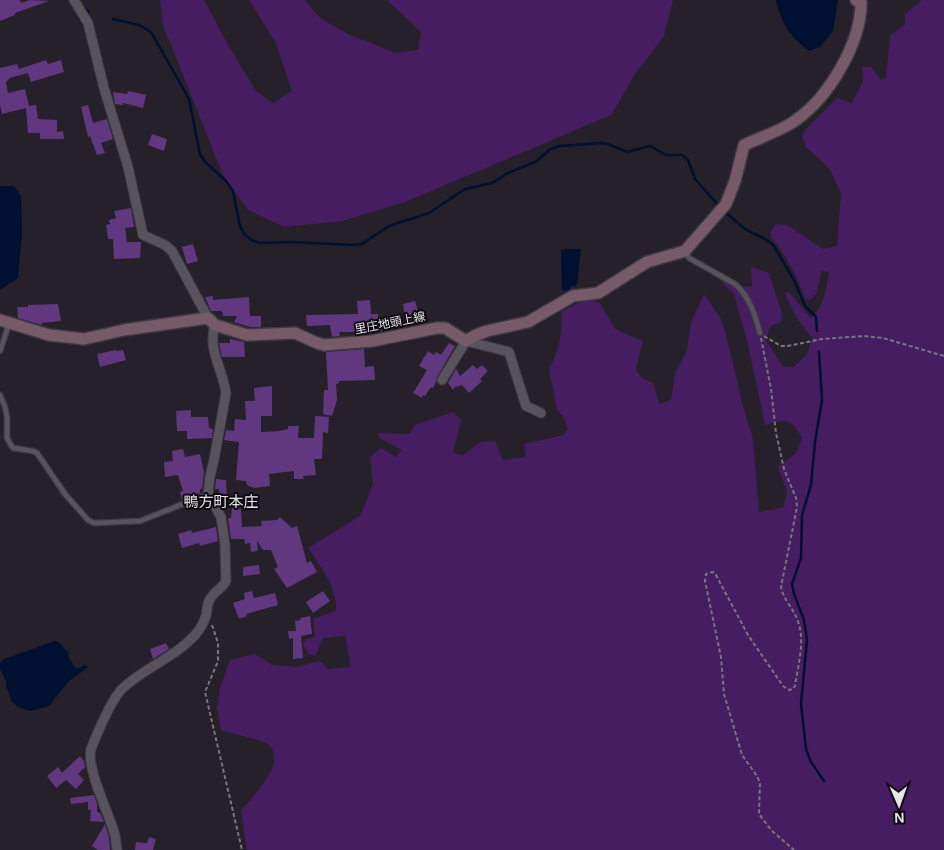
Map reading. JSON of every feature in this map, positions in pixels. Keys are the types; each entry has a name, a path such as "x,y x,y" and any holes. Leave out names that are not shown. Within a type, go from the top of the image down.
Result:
{"main road":[{"path":"466,341 487,331 528,322 573,296 598,293 647,262 685,251 722,210 735,181 744,145 794,122 808,112 834,78 855,38 859,26 861,1"},
{"name":"里庄地頭上線","path":"5,321 49,335 84,339 124,330 212,322 247,335 295,334 324,345 355,344 437,328 445,328 466,341"}],"street":[{"path":"74,0 88,23 104,88 128,167 143,234 165,245 172,251 212,322 215,357 225,383 226,393 208,494 221,517 227,573 226,581 208,602 206,617 189,641 172,656 132,680 121,689 90,753 92,767 115,836 117,850"},
{"path":"442,380 466,341 509,352 526,406 541,413"}],"lane":[{"path":"685,251 688,258 735,284 741,290 751,306 760,333"},
{"path":"0,351 5,321"},
{"path":"0,395 8,417 7,438 11,446 37,453 60,488 88,520 94,523 140,521 208,494"}],"path":[{"path":"760,333 781,346 822,339 864,336 882,338 944,356"},
{"path":"760,333 771,389 776,433 784,469 796,498 797,507 781,587 798,619 800,631 800,648 793,689 788,690 784,686 748,635 716,575 713,572 709,572 706,574 705,581 721,657 724,694 742,755 760,783 758,814 771,830 794,850"},
{"path":"206,617 215,631 218,643 218,661 204,692 242,850"}],"shaded area":[{"path":"160,0 204,0 256,91 273,103 292,91 276,43 249,0 305,0 320,18 350,35 396,53 418,50 421,32 387,0 673,0 664,36 635,74 611,115 405,202 342,221 284,227 248,210 223,175 163,25"},
{"path":"922,0 944,0 944,850 247,850 241,811 266,780 274,761 274,752 266,743 221,730 217,708 220,688 230,660 255,654 272,665 298,667 317,661 321,662 328,669 351,667 345,636 323,638 315,656 309,654 303,645 306,639 315,637 313,619 336,611 336,602 331,586 308,548 360,516 373,484 370,457 381,448 396,457 402,450 379,438 379,433 409,434 415,425 453,412 461,420 453,453 463,455 480,442 495,441 503,460 526,457 524,444 563,435 568,429 563,416 557,410 549,369 560,341 561,311 587,300 600,303 616,330 643,341 636,370 642,378 653,383 659,404 671,400 675,373 687,351 691,322 704,294 721,319 753,439 759,512 784,507 787,492 778,467 796,453 802,438 795,427 787,422 783,421 765,425 748,345 734,294 722,283 729,278 743,287 752,286 751,267 769,273 782,313 781,322 770,326 766,340 783,367 794,367 807,354 812,338 796,317 785,293 788,291 811,318 822,303 829,273 822,270 816,294 809,301 803,294 786,257 771,237 771,231 776,224 787,225 823,249 837,246 841,194 830,169 806,147 802,137 805,130 837,98 852,103 863,81 862,67 871,67 881,80 886,78 890,35 905,25 905,14"}],"water":[{"path":"776,0 838,0 833,31 820,47 809,51 787,29"},
{"path":"0,186 14,186 21,196 22,233 18,278 0,290"},
{"path":"564,249 581,249 577,285 571,286 570,290 562,291 561,251"},
{"path":"55,641 60,643 67,652 69,651 68,656 76,669 85,665 88,667 68,682 49,706 30,711 18,707 12,702 6,681 0,669 0,663 4,659"}],"building":[{"path":"0,0 20,0 21,3 30,0 49,1 15,13 15,15 0,21"},
{"path":"46,60 48,64 61,60 64,72 31,82 28,73 10,78 6,82 8,93 25,89 29,106 36,105 38,119 57,120 57,132 63,131 64,139 40,139 40,133 28,133 26,108 2,114 0,105 0,68 17,64 19,69"},
{"path":"128,91 146,95 143,108 123,103 123,105 115,104 113,92 127,94"},
{"path":"88,105 93,123 107,119 113,139 101,143 105,153 97,155 90,136 88,137 81,107"},
{"path":"152,134 167,139 164,151 148,145"},
{"path":"131,208 134,227 125,228 127,242 141,242 140,258 114,259 113,239 108,239 106,225 110,224 109,220 116,218 114,211"},
{"path":"193,244 198,261 187,264 182,247"},
{"path":"213,296 213,300 249,297 250,316 261,316 261,327 250,327 234,322 237,316 223,316 222,311 211,311 205,297"},
{"path":"370,300 371,314 378,314 378,321 381,320 382,331 354,335 354,332 339,332 340,336 332,337 330,325 307,326 306,315 358,314 357,301"},
{"path":"415,301 422,323 406,326 403,304"},
{"path":"58,304 61,321 42,323 42,325 18,318 17,307"},
{"path":"230,339 244,342 245,357 222,357 219,343 230,343"},
{"path":"449,343 455,346 437,377 433,388 431,387 422,398 413,393 427,370 419,366 428,351 434,355 436,352 441,355"},
{"path":"364,349 365,367 374,366 375,380 339,381 336,384 337,400 332,416 323,414 324,390 328,390 326,352"},
{"path":"123,350 126,360 100,367 97,354"},
{"path":"473,365 477,369 482,365 488,371 480,379 482,381 469,393 462,385 455,387 453,390 448,383 456,369 460,376"},
{"path":"272,386 272,416 261,416 261,432 279,431 288,429 288,426 299,426 298,438 314,438 315,416 329,417 328,433 323,432 322,459 314,459 316,475 303,476 304,479 294,479 294,471 269,474 270,486 254,488 247,485 246,481 236,480 239,442 224,440 226,430 234,431 235,419 246,420 245,401 255,401 254,388"},
{"path":"191,410 191,417 208,417 209,428 213,429 212,438 187,439 187,431 177,431 176,411"},
{"path":"183,449 185,457 200,454 204,472 200,493 182,500 180,492 183,491 178,475 165,477 164,462 173,461 172,451"},
{"path":"216,479 226,480 227,502 220,502 219,489 215,489"},
{"path":"232,508 241,509 242,527 262,526 261,521 277,520 280,517 292,528 297,526 307,563 311,561 317,572 287,588 274,569 278,567 271,550 263,550 257,541 258,551 251,552 250,543 245,544 244,539 231,539 228,518 231,518"},
{"path":"216,527 218,541 200,546 199,543 182,548 178,534 191,530 192,533"},
{"path":"259,565 260,574 243,576 243,567"},
{"path":"252,591 254,598 275,593 278,605 246,614 247,616 239,619 233,603 245,599 244,593"},
{"path":"323,591 330,601 313,613 306,602"},
{"path":"310,616 312,634 301,636 303,658 293,659 293,638 289,639 288,631 296,631 295,621"},
{"path":"166,643 169,649 153,659 150,649"},
{"path":"80,756 84,761 85,767 78,774 84,780 76,789 66,780 56,788 47,776 58,767 62,773"},
{"path":"94,795 97,812 100,813 104,822 90,821 91,810 88,810 88,802 71,804 70,798"},
{"path":"105,824 110,850 98,850 92,846"},
{"path":"149,837 156,839 153,850 135,850 136,842 147,843"}],"waterway":[{"path":"81,5 89,12"},
{"path":"113,19 139,25 151,32 189,99 200,154 205,162 226,181 233,191 240,226 245,235 253,241 260,243 362,244 389,226 429,213 465,189 492,183 508,173 537,161 549,150 560,146 601,143 627,152 650,146 666,155 682,155 688,160 695,179 719,206"},
{"path":"724,211 745,229 767,240 774,246 795,282 805,306 816,317 817,331"},
{"path":"819,352 822,400 815,442 811,485 802,515 801,558 792,584 804,620 807,640 801,704 806,749 811,762 824,781"}],"district":[{"name":"鴨方町本庄","path":"221,502"}]}
